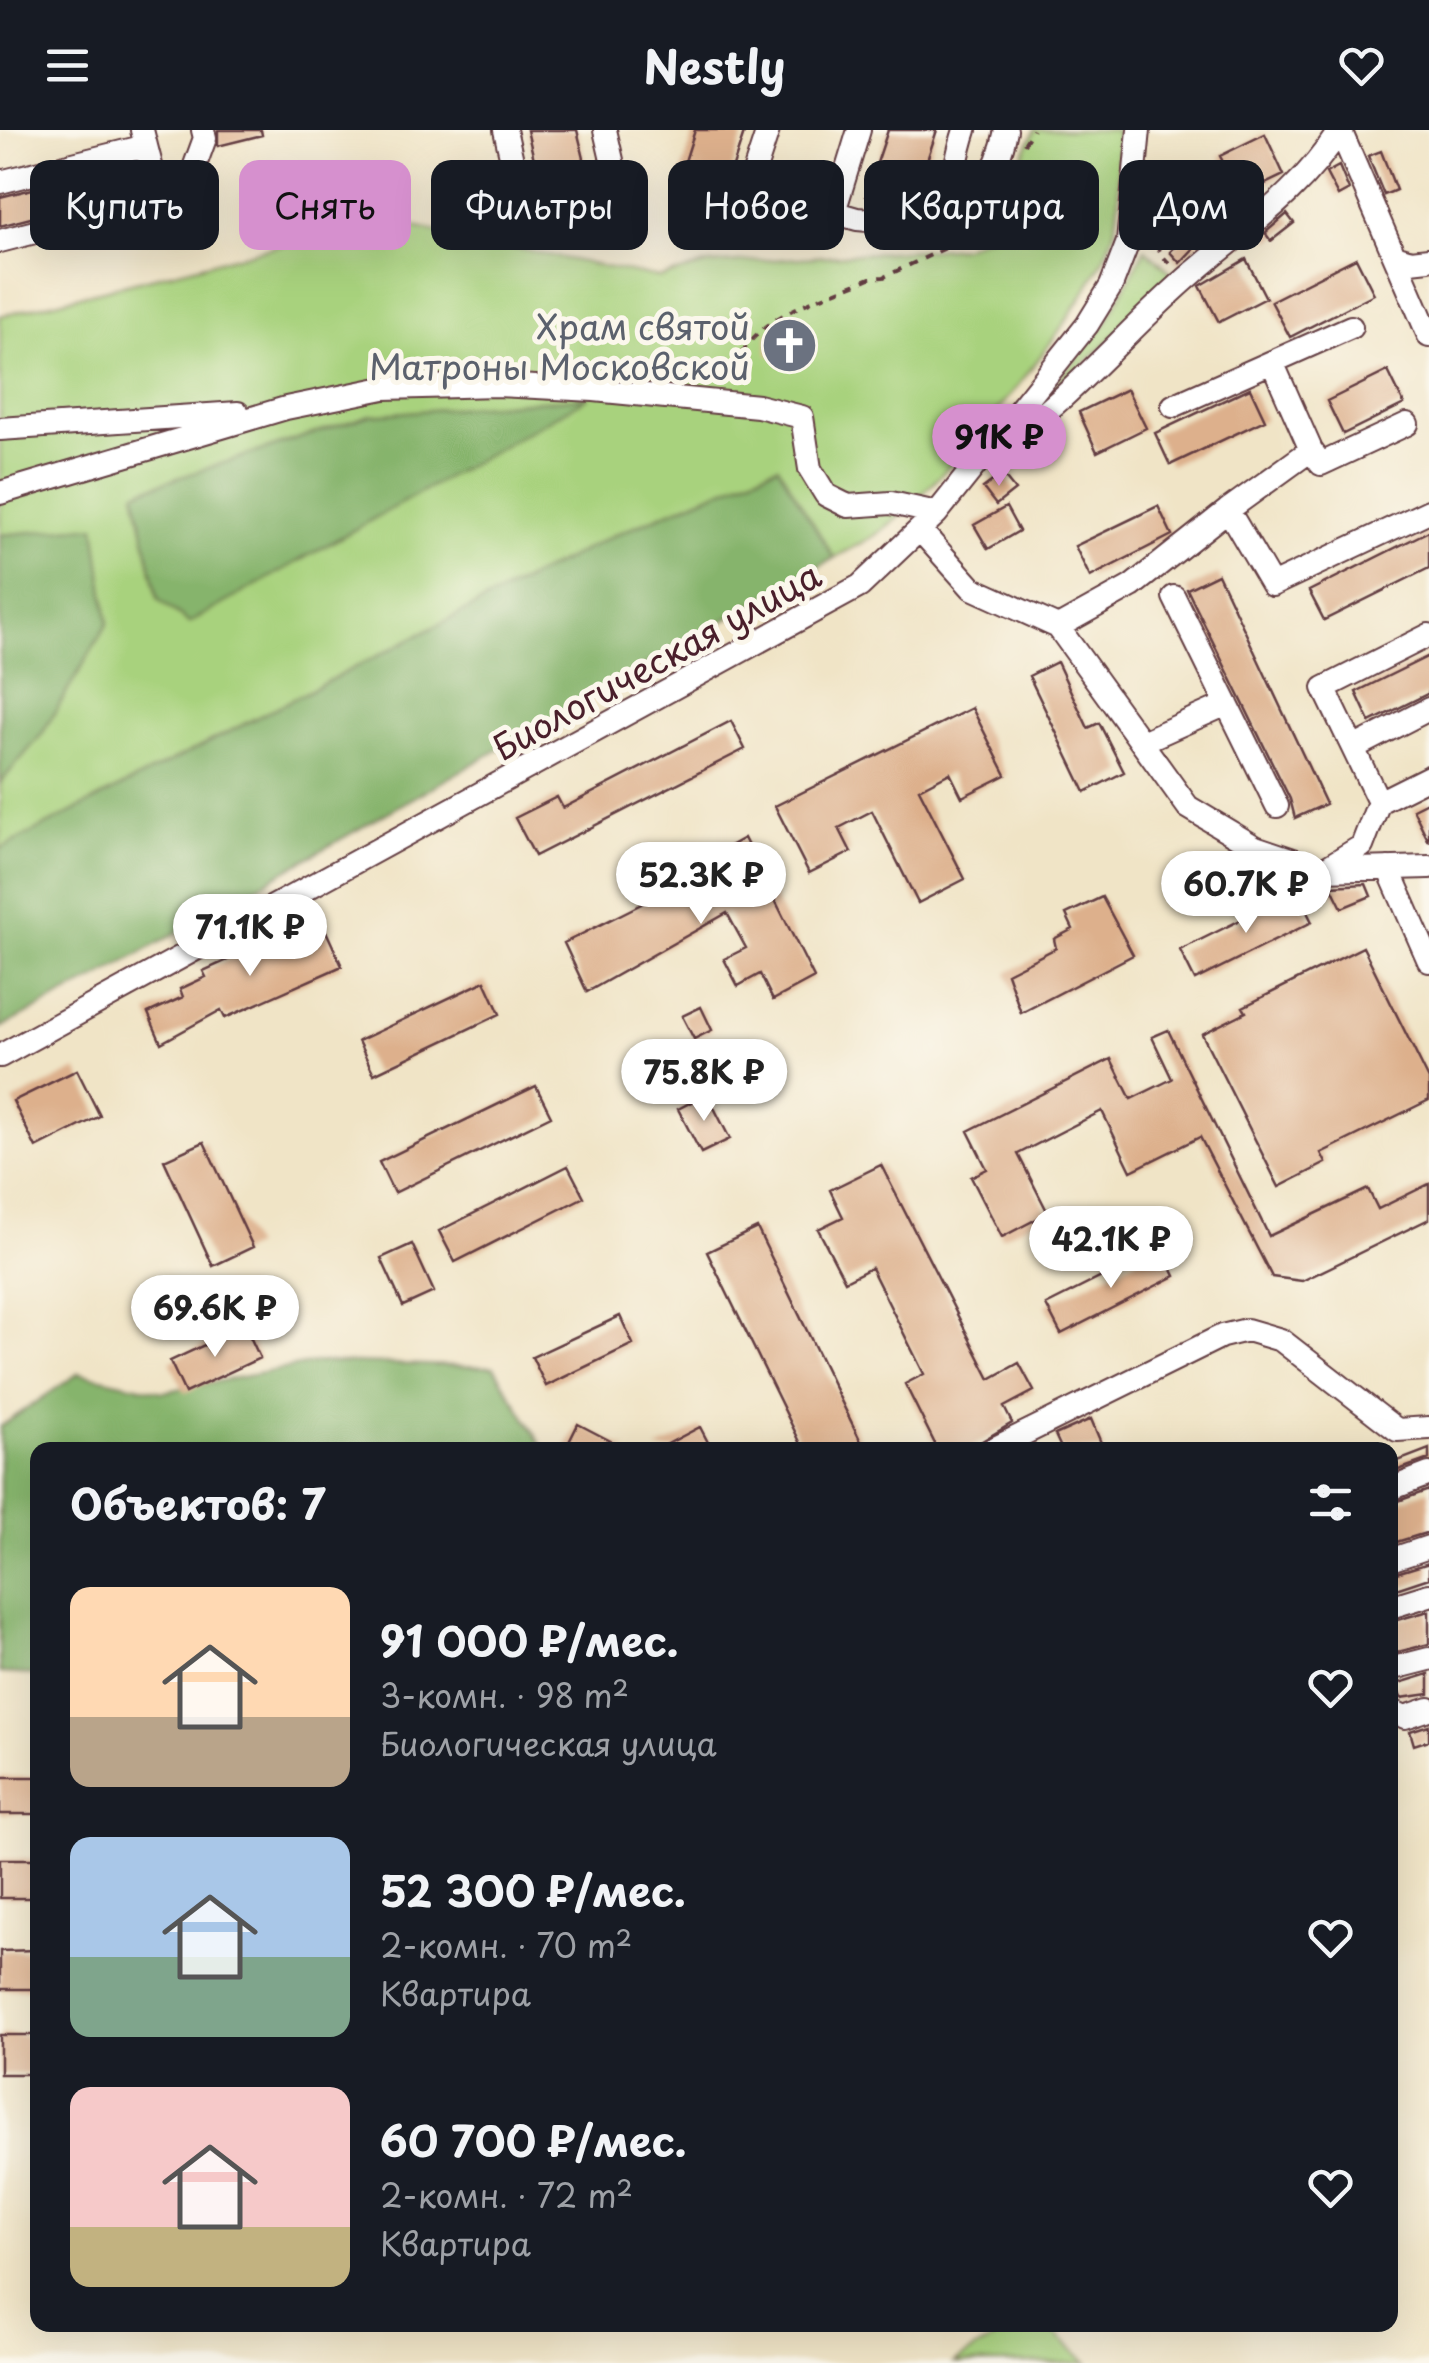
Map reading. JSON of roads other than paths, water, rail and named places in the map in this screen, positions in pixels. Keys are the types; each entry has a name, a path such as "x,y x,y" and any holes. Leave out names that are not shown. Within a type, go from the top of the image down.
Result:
{"street":[{"path":"197,160 205,138 203,130"},
{"path":"505,130 512,160"},
{"path":"604,130 613,160"},
{"path":"613,160 619,130"},
{"path":"758,160 768,130"},
{"path":"844,179 859,130"},
{"path":"955,160 965,130"},
{"name":"Биологическая улица","path":"0,1056 860,586 937,513 1087,325 1110,286 1128,242 1139,130"},
{"path":"981,459 1048,414 1192,274 1259,222 1314,170 1340,130"},
{"path":"1340,130 1429,336"},
{"path":"0,182 144,138"},
{"path":"0,241 30,233"},
{"path":"1398,257 1411,262 1429,259"},
{"path":"1173,406 1351,328"},
{"path":"1272,362 1321,464 1407,424"},
{"path":"0,494 286,408 384,388 498,386 730,402 802,417 810,468 826,495 848,506 891,503 937,513"},
{"path":"0,429 286,408"},
{"path":"1058,626 1132,586 1311,450"},
{"path":"1228,510 1272,585 1429,511"},
{"path":"920,530 972,588 1058,626 1188,807 1255,848 1323,870 1429,867"},
{"path":"1174,597 1276,806"},
{"path":"1379,802 1324,688 1429,635"},
{"path":"1142,742 1227,704"},
{"path":"1353,748 1429,710"},
{"path":"1323,870 1362,846 1379,802 1429,777"},
{"path":"1388,868 1429,961"},
{"path":"1007,1442 1222,1336 1247,1330 1281,1340 1396,1430 1429,1428"},
{"path":"1398,1486 1429,1474"},
{"path":"1398,1557 1429,1547"},
{"path":"1398,1605 1429,1595"},
{"path":"1398,1666 1429,1659"},
{"path":"1398,1714 1405,1717 1429,1709"}],"place":[{"name":"Храм святой Матроны Московской","path":"789,345"}]}
